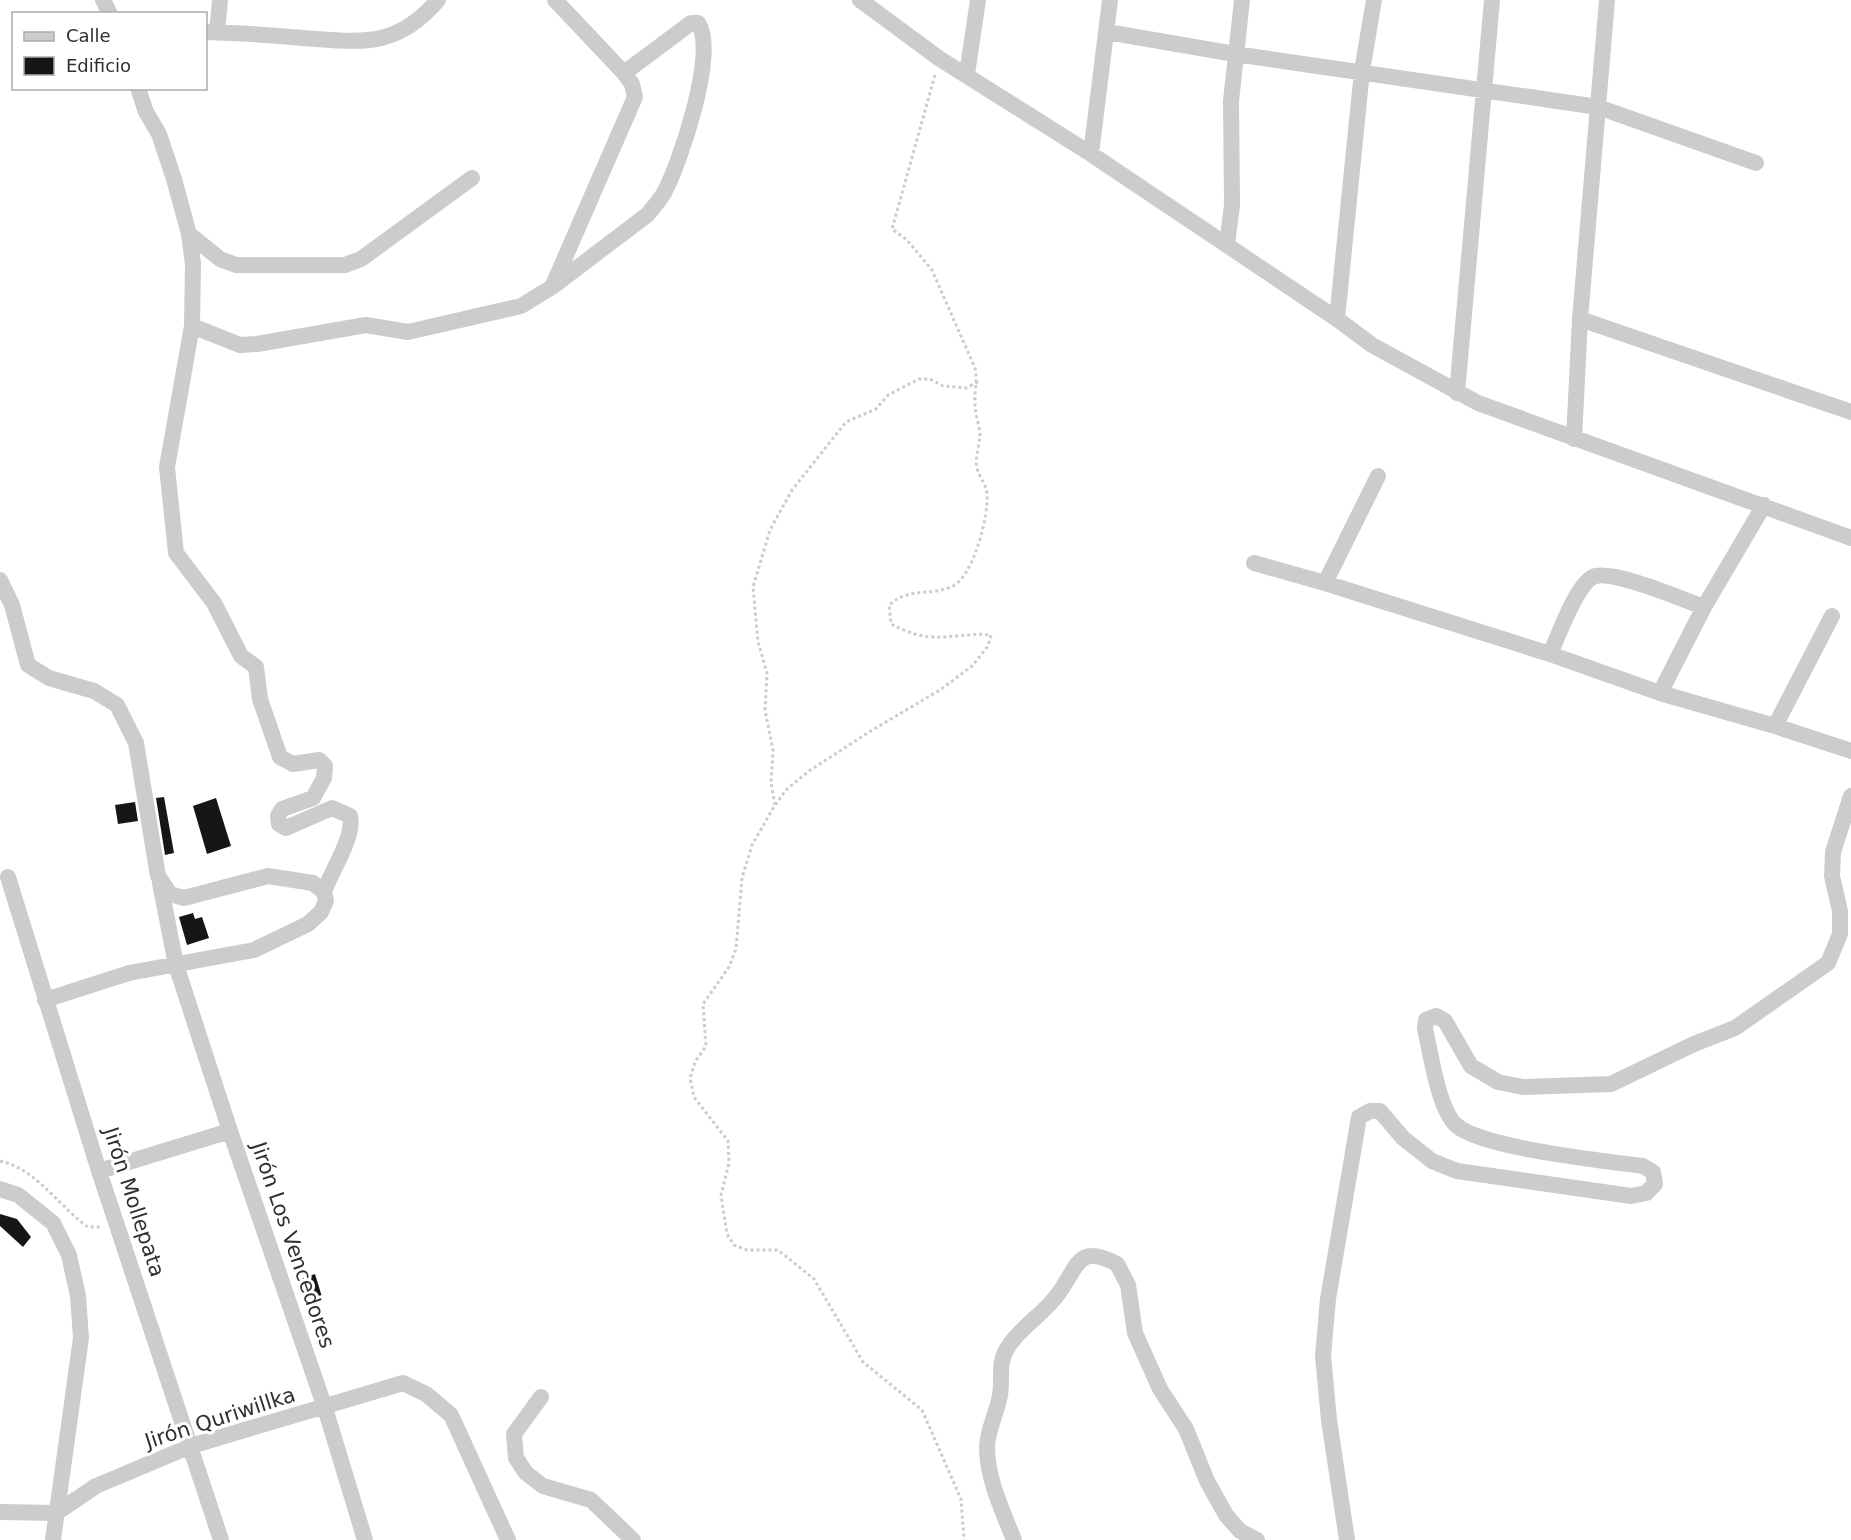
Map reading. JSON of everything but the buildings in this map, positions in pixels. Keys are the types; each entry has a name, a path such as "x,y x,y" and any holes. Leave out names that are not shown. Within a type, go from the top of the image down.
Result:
{"street":[{"path":"220,0 212,32 365,42 406,28 421,20 438,0"},
{"path":"552,287 634,97 632,84 624,73 555,0"},
{"path":"861,0 940,59 1091,154 1337,319 1372,345 1457,393 1574,439 1851,538"},
{"path":"967,74 978,0"},
{"path":"1091,154 1110,0"},
{"path":"1227,245 1232,205 1231,101 1242,0"},
{"path":"1337,319 1362,71 1374,0"},
{"path":"1457,393 1492,0"},
{"path":"1574,439 1580,319 1607,0"},
{"path":"192,326 240,345 279,341 366,325 408,332 520,306 552,287 647,215 664,192 694,105 705,56 704,31 698,23 691,23 624,73"},
{"path":"1107,32 1235,54 1598,107 1756,163"},
{"path":"45,1000 129,973 254,950 308,924 321,912 326,901 324,892 344,847 351,822 350,816 332,808 286,828 279,824 278,816 282,809 313,798 324,778 325,766 319,760 293,764 280,757 260,699 256,667 241,656 214,603 176,553 167,467 192,326 193,264 189,234 159,134 146,112 139,90"},
{"path":"189,234 220,259 236,265 345,265 361,259 472,178"},
{"path":"1580,319 1851,412"},
{"path":"1325,583 1378,476"},
{"path":"1660,693 1704,607 1764,505"},
{"path":"1254,563 1325,583 1550,654 1660,693 1775,726 1851,751"},
{"path":"1550,654 1580,590 1593,577 1610,575 1704,607"},
{"name":"Jirón Los Vencedores","path":"0,580 12,605 28,665 49,678 94,690 117,705 136,743 158,876 176,965 325,1408 365,1540"},
{"path":"1775,726 1832,616"},
{"path":"1347,1540 1329,1420 1323,1356 1328,1299 1359,1117 1370,1111 1380,1111 1403,1138 1432,1161 1457,1171 1578,1190 1630,1196 1646,1193 1656,1184 1653,1172 1643,1166 1564,1156 1472,1136 1455,1124 1446,1109 1439,1089 1425,1029 1426,1020 1436,1016 1445,1021 1471,1066 1498,1082 1522,1087 1611,1084 1694,1044 1735,1028 1828,963 1840,934 1840,911 1832,876 1833,852 1851,796"},
{"path":"158,876 170,894 184,898 268,876 313,883 324,892"},
{"name":"Jirón Mollepata","path":"8,877 99,1171 221,1540"},
{"path":"99,1171 230,1131"},
{"path":"0,1189 18,1195 53,1223 69,1255 78,1296 81,1338 53,1540"},
{"path":"1014,1540 1002,1511 987,1449 1000,1395 1002,1359 1008,1346 1054,1300 1078,1262 1087,1255 1094,1254 1117,1264 1128,1286 1136,1333 1160,1389 1186,1429 1207,1481 1226,1515 1240,1531 1257,1540"},
{"name":"Jirón Quriwillka","path":"56,1513 96,1486 191,1446 404,1383 426,1394 452,1415 508,1540"},
{"path":"541,1397 514,1434 516,1458 526,1473 543,1486 591,1500 633,1540"},
{"path":"0,1512 56,1513"},
{"path":"40,1540 56,1513"}],"path":[{"path":"940,59 892,229 907,240 932,270 975,368 978,382 975,403 980,432 976,467 986,490 987,499 983,532 960,580 954,586 905,593 889,605 891,624 922,636 974,633 991,635 988,646 972,666 940,690 809,771 787,789 775,806 752,845 742,878 736,949 729,967 704,1005 706,1046 695,1062 690,1078 694,1097 728,1141 729,1163 721,1195 727,1234 734,1245 747,1250 778,1250 814,1279 863,1362 922,1410 961,1499 964,1540"},
{"path":"775,806 771,783 773,750 765,710 767,673 758,642 753,587 770,530 792,490 846,422 876,409 888,395 919,379 966,388 978,382"},
{"path":"0,1161 12,1164 28,1174 88,1227 118,1227"}]}
